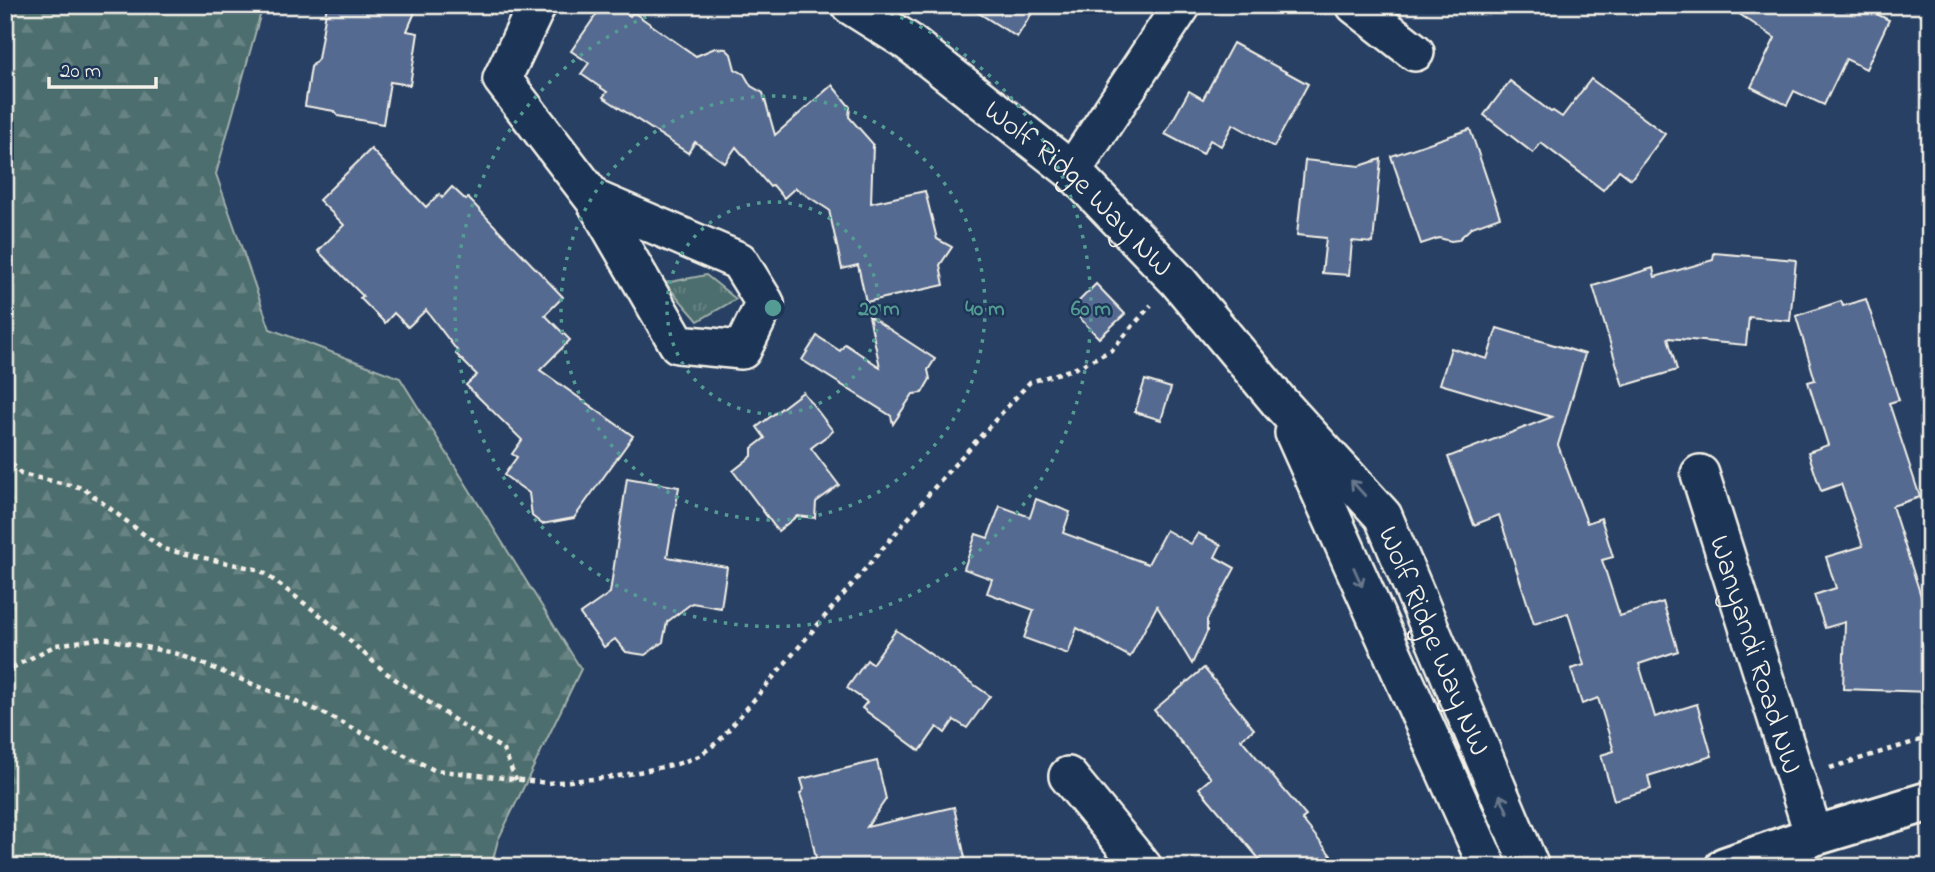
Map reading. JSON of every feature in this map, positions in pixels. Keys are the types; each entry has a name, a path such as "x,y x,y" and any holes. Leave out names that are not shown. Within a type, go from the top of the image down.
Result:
{"street":[{"path":"537,5 502,79 594,199 678,344 742,350 765,303 739,261 594,199"},
{"name":"Wolf Ridge Way NW","path":"850,5 907,41 1072,171 1178,281 1280,403 1383,516 1530,867"},
{"path":"1072,171 1182,5"},
{"path":"1355,5 1415,52"},
{"name":"Wolf Ridge Way NW","path":"1280,403 1488,867"},
{"name":"Wanyandi Road NW","path":"1700,474 1814,836"},
{"path":"1068,776 1143,867"},
{"path":"1725,867 1814,836 1930,801"}],"path":[{"path":"5,20 12,5"},
{"path":"5,675 10,669 56,645 103,638 178,654 317,710 434,770 548,783 614,777 677,764 698,756 719,741 945,475 1030,382 1076,368 1112,350 1151,305 1178,281"},
{"path":"5,456 21,474 83,488 163,550 260,570 324,618 385,672 463,726 503,749 516,780"},
{"path":"1796,779 1930,737"}],"green space":[{"path":"5,5 263,5 216,174 270,329 400,378 581,669 498,840 491,867 5,867"},
{"path":"706,275 736,299 698,321 665,283"}],"building":[{"path":"327,5 418,5 407,31 418,33 410,85 390,82 383,124 338,116 334,111 305,106 311,67 318,59"},
{"path":"603,5 614,5 630,16 633,12 696,56 715,48 726,49 731,54 735,69 744,74 751,86 763,93 775,135 832,85 850,107 849,117 873,144 871,203 925,191 937,239 952,247 940,265 944,285 866,302 858,265 842,269 829,210 795,188 784,198 773,185 770,187 736,147 725,163 695,142 688,153 603,97 607,92 581,74 589,63 571,51"},
{"path":"966,5 1037,5 1017,37"},
{"path":"1726,5 1858,5 1889,20 1866,69 1846,59 1824,105 1794,91 1787,105 1751,87 1775,38"},
{"path":"1233,43 1308,84 1274,147 1233,124 1221,146 1210,140 1203,154 1165,134 1189,91 1203,99"},
{"path":"1591,79 1665,134 1631,179 1619,170 1603,190 1541,143 1533,153 1484,115 1510,81 1551,112 1562,117"},
{"path":"1470,129 1500,217 1472,227 1458,240 1439,238 1421,244 1391,156"},
{"path":"371,149 426,207 439,194 442,198 452,187 466,200 468,198 563,297 545,315 570,340 540,370 633,436 574,518 542,524 532,516 529,493 504,475 517,457 512,454 522,440 466,385 477,375 456,354 458,352 426,310 408,327 394,313 385,323 360,298 363,296 318,251 344,225 319,200"},
{"path":"1381,159 1373,243 1352,241 1349,275 1322,273 1326,238 1297,235 1305,160 1360,166"},
{"path":"1714,253 1796,260 1790,321 1749,317 1746,345 1668,338 1677,370 1623,386 1593,286 1653,268 1655,277 1713,260"},
{"path":"1096,284 1125,314 1099,338 1071,309"},
{"path":"1866,299 1899,400 1889,403 1920,497 1892,506 1930,624 1930,692 1843,689 1845,622 1825,628 1814,595 1836,588 1826,557 1863,546 1841,484 1821,491 1808,452 1828,445 1808,382 1815,380 1796,316 1841,301 1843,306"},
{"path":"869,316 935,359 928,370 930,379 922,393 913,394 893,424 891,416 802,360 817,336 840,351 845,344 880,367"},
{"path":"1497,328 1585,354 1558,445 1587,523 1601,518 1613,557 1602,560 1620,616 1663,602 1678,651 1639,664 1655,717 1697,704 1712,756 1648,776 1651,789 1614,800 1601,755 1614,751 1598,698 1582,704 1571,669 1584,665 1568,613 1534,624 1499,515 1474,525 1448,457 1552,417 1440,384 1451,348 1487,359"},
{"path":"1145,380 1171,388 1161,420 1135,412"},
{"path":"803,392 833,431 811,448 839,485 816,502 815,518 797,516 778,531 733,471 752,456 752,448 765,438 757,427"},
{"path":"627,478 679,487 667,557 727,567 721,608 692,603 667,622 663,642 645,655 626,652 615,639 604,647 580,614 610,593"},
{"path":"1036,499 1070,512 1063,533 1148,564 1166,530 1191,544 1198,533 1221,545 1215,557 1235,568 1207,620 1207,632 1192,664 1157,606 1130,657 1077,628 1068,654 1024,638 1034,610 987,593 992,579 964,569 976,534 988,538 1000,506 1030,517"},
{"path":"896,630 990,696 967,728 954,720 945,733 937,727 920,751 862,708 867,702 847,688 867,660 872,664"},
{"path":"1204,668 1254,729 1241,739 1306,816 1302,819 1340,867 1266,867 1199,788 1211,778 1154,710"},
{"path":"877,761 886,799 867,827 954,807 967,867 818,867 800,794 804,789 801,779"}]}
